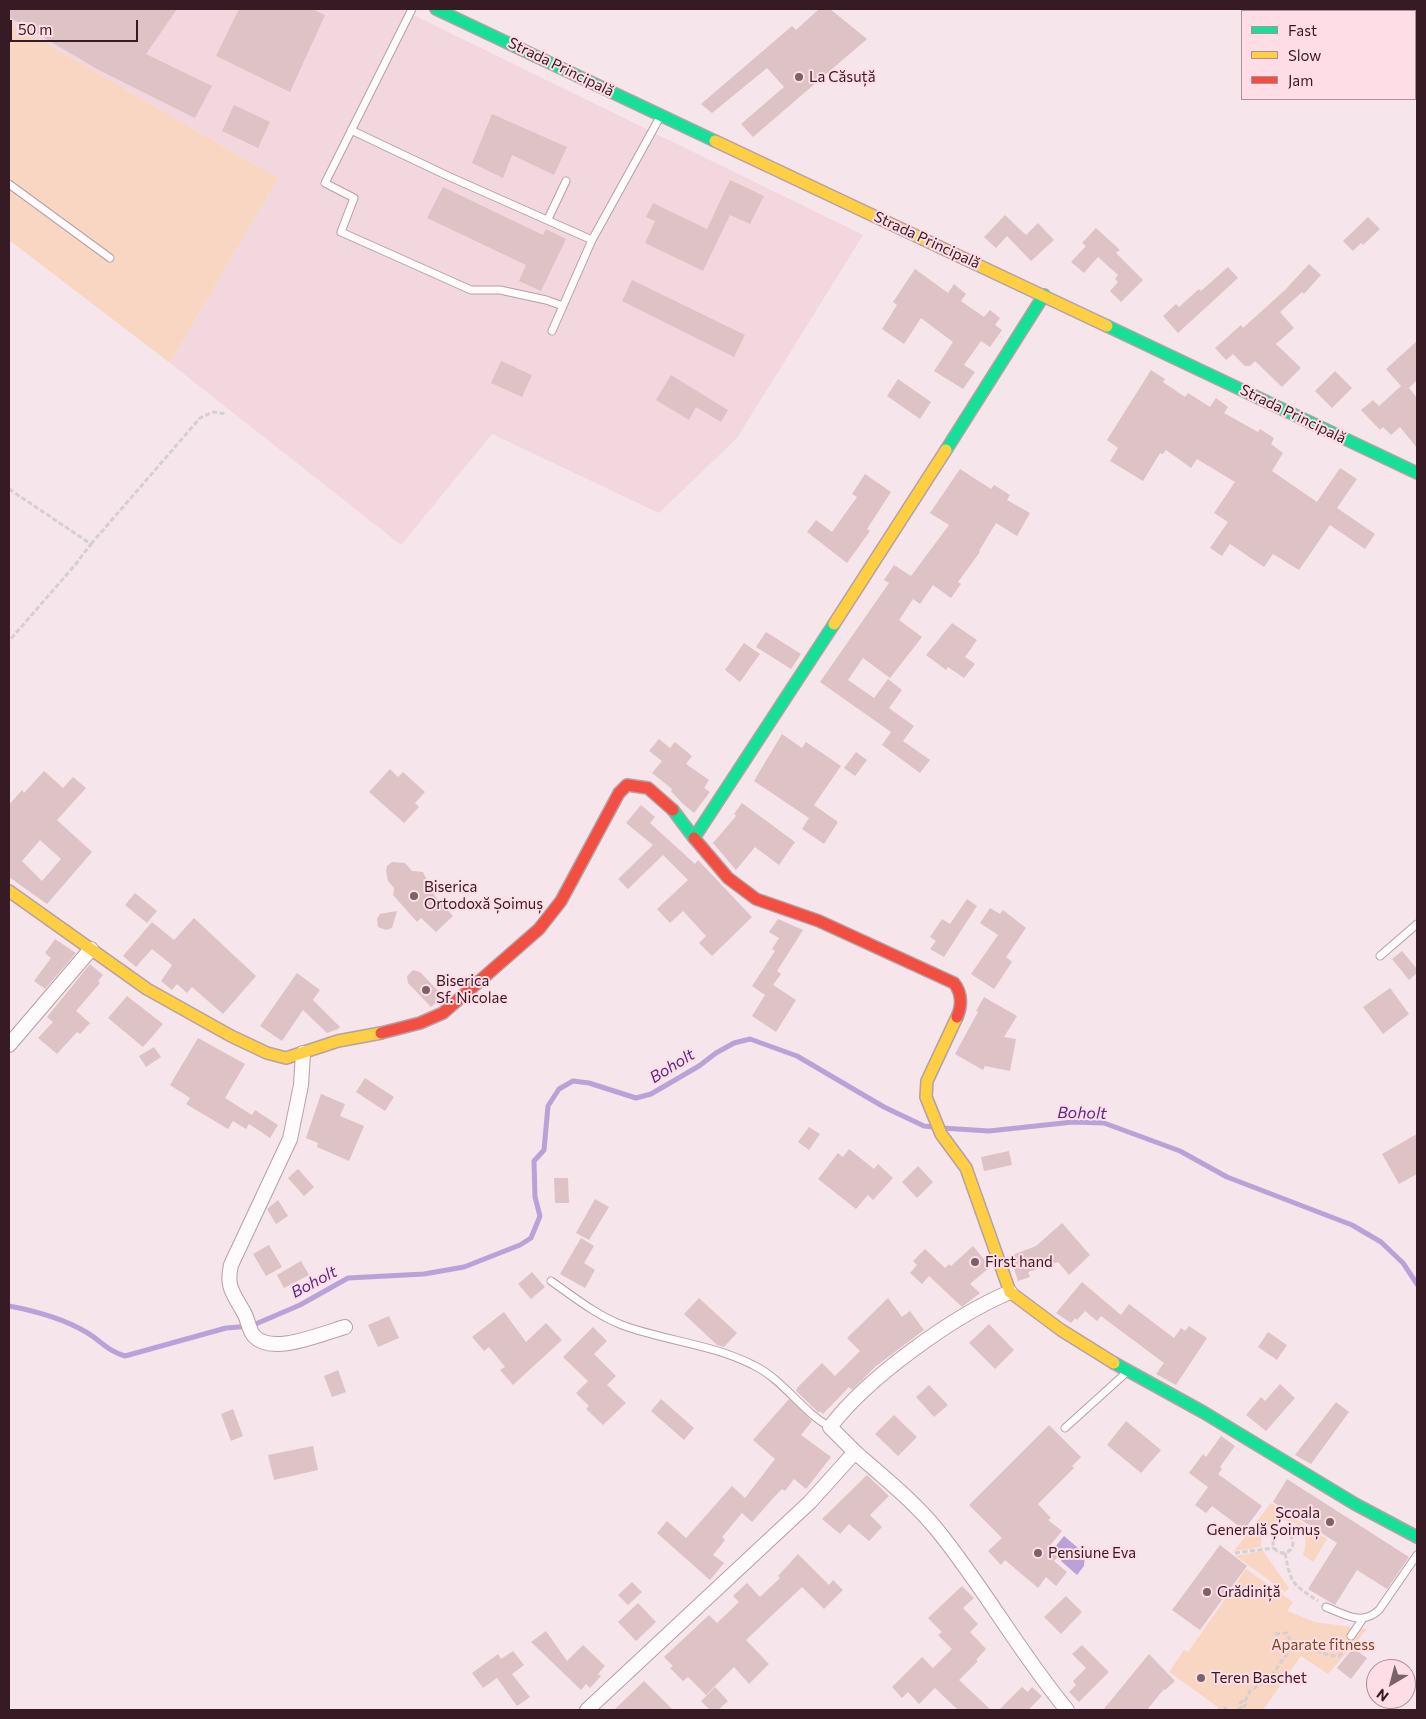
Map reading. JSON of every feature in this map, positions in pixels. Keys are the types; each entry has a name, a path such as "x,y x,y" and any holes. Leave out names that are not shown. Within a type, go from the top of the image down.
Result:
{"street":[{"name":"Strada Principală","path":"436,9 1044,295 1417,474"},
{"path":"694,838 902,520 1044,295"},
{"path":"9,890 123,974 174,1005 267,1053 286,1058 339,1041 430,1020 460,1000 539,929 552,914 562,901 619,793 627,784 636,783 651,788 675,812 728,878 756,899 819,921 916,964 954,983 959,989 961,1008 925,1089 941,1134 966,1168 983,1211 1010,1292 1055,1325 1128,1372 1203,1412 1355,1504 1417,1537"},
{"path":"9,1045 90,950"},
{"path":"303,1053 301,1085 290,1138 231,1265 229,1274 230,1292 247,1320 252,1334 267,1344 276,1345 346,1327"},
{"path":"1010,1292 986,1302 900,1361 864,1390 830,1427 936,1529 985,1594 1034,1668 1067,1710"},
{"path":"588,1710 810,1502 855,1452"}],"lane":[{"path":"412,9 325,182 354,198 341,232 471,290 500,290 546,300 563,306"},
{"path":"552,331 592,240 661,116"},
{"path":"351,130 450,177 592,240"},
{"path":"548,219 566,181"},
{"path":"9,184 110,258"},
{"path":"1380,956 1417,924"},
{"path":"551,1281 596,1313 621,1325 702,1346 755,1366 781,1385 816,1419 830,1427"},
{"path":"1065,1428 1128,1372"},
{"path":"1326,1607 1362,1620 1372,1617 1379,1610 1417,1555"},
{"path":"1351,1636 1362,1620"}],"path":[{"path":"9,641 75,565 90,544 200,418 213,412 227,414"},
{"path":"9,490 90,544"},
{"path":"1236,1553 1274,1548 1279,1552 1285,1553 1292,1548 1293,1541 1290,1535 1283,1533 1277,1536 1274,1541 1274,1548"},
{"path":"1285,1553 1290,1577 1294,1585 1326,1607"},
{"path":"1275,1634 1287,1633 1293,1648"},
{"path":"1238,1710 1246,1704 1245,1701 1250,1691 1270,1678 1286,1654 1293,1648 1303,1646 1330,1656 1339,1656 1346,1652 1351,1636"}],"shaded area":[{"path":"9,9 401,9 863,235 737,438 659,513 492,434 401,545 170,363 278,178 9,22"},
{"path":"1064,1536 1085,1554 1084,1566 1077,1575 1061,1561 1065,1556 1055,1547"}],"green space":[{"path":"9,22 278,178 170,363 9,240"},
{"path":"1271,1503 1327,1539 1313,1562 1303,1555 1306,1541 1303,1531 1296,1524 1287,1521 1277,1521 1269,1525 1263,1534 1261,1547 1234,1551"},
{"path":"1263,1551 1289,1588 1285,1592 1236,1556"},
{"name":"Aparate fitness","path":"1246,1569 1293,1602 1287,1611 1315,1622 1367,1629 1328,1674 1301,1656 1263,1710 1216,1710 1218,1707 1169,1672 1184,1650 1188,1652"}],"building":[{"path":"9,9 177,9 146,54 212,86 195,118 97,69 9,17"},
{"path":"239,9 312,9 325,15 290,92 216,56"},
{"name":"La Căsuță","path":"819,9 830,9 867,39 753,137 741,124 784,87 767,68 712,113 701,104 792,26 796,30"},
{"path":"234,105 270,122 258,148 222,131"},
{"path":"492,114 567,147 554,175 512,155 503,178 472,163"},
{"path":"730,180 764,196 750,224 730,215 703,271 645,243 655,221 646,217 653,203 707,229"},
{"path":"443,187 543,235 546,229 566,239 541,291 519,281 526,265 427,218"},
{"path":"1005,215 1026,235 1038,223 1054,240 1031,261 1007,236 996,248 984,237"},
{"path":"1368,217 1380,229 1363,245 1361,243 1353,251 1343,241"},
{"path":"1096,228 1120,250 1116,253 1143,280 1121,302 1110,291 1118,282 1115,279 1118,275 1098,257 1084,273 1071,262 1086,246 1082,243"},
{"path":"1309,264 1321,275 1304,294 1302,292 1280,312 1294,328 1276,344 1301,368 1282,387 1255,361 1250,366 1245,366 1233,354 1226,360 1215,348 1241,325 1243,328 1285,290"},
{"path":"1228,267 1238,278 1178,333 1163,316 1176,304 1179,307 1199,289 1201,291"},
{"path":"915,269 948,293 954,284 966,294 961,301 984,317 990,310 1000,318 995,325 1002,330 990,347 981,341 964,365 975,372 963,389 934,371 953,342 921,318 904,344 882,329 897,305 893,302"},
{"path":"632,280 745,335 734,357 622,301"},
{"path":"1417,341 1417,380 1409,388 1417,398 1417,448 1400,427 1391,435 1383,427 1380,430 1361,410 1373,400 1379,406 1401,386 1386,369"},
{"path":"501,361 532,375 522,397 491,383"},
{"path":"1151,370 1165,379 1163,382 1185,397 1188,393 1210,407 1216,398 1228,407 1224,413 1258,432 1260,429 1274,438 1271,444 1283,453 1272,471 1317,502 1340,468 1357,479 1337,508 1375,534 1365,549 1330,525 1299,570 1273,554 1264,567 1230,544 1222,556 1210,548 1228,522 1214,513 1235,482 1197,459 1191,468 1166,450 1163,454 1160,453 1143,481 1110,461 1118,448 1107,440"},
{"path":"1335,371 1352,388 1332,408 1315,391"},
{"path":"671,375 728,410 721,422 696,407 689,420 656,400"},
{"path":"898,379 931,402 920,419 887,396"},
{"path":"960,469 991,489 994,485 1010,495 1007,500 1030,513 1017,536 996,523 980,552 958,582 961,584 951,598 933,585 920,604 913,599 899,620 922,637 890,678 863,658 848,680 874,698 888,679 902,690 889,708 914,726 903,741 930,760 920,773 882,745 891,732 820,682 889,583 884,580 894,565 911,576 949,525 930,513"},
{"path":"865,474 891,492 867,529 870,531 847,563 807,532 816,520 832,532 857,497 852,494"},
{"path":"952,623 977,640 965,657 975,664 964,678 948,667 946,670 926,655"},
{"path":"766,632 801,654 791,669 756,647"},
{"path":"744,643 760,654 740,682 725,670"},
{"path":"782,734 802,748 806,742 841,766 814,805 838,822 824,844 802,829 809,818 754,781"},
{"path":"659,739 670,748 675,742 692,756 686,764 709,780 704,788 710,792 694,813 671,791 672,789 652,773 662,761 649,751"},
{"path":"856,752 867,760 855,776 844,768"},
{"path":"390,769 398,777 403,772 425,792 415,803 419,807 404,823 369,792"},
{"path":"44,771 63,788 73,777 86,788 57,820 92,852 47,904 9,877 9,805 22,790 24,793","holes":["40,840 61,859 42,881 22,861"]},
{"path":"742,803 795,842 779,865 755,847 736,870 713,843 736,816 734,814"},
{"path":"641,805 655,817 650,823 695,864 698,860 752,917 712,956 699,943 706,936 683,911 670,923 657,909 688,880 663,855 628,889 618,879 653,845 626,823"},
{"name":"Biserica Ortodoxă Șoimuș","path":"392,862 405,863 412,871 423,872 434,895 453,916 436,932 421,918 417,922 393,895 394,888 388,881 386,871 387,866"},
{"path":"135,893 157,911 147,923 125,905"},
{"path":"967,899 977,906 944,957 930,949 936,941 930,937 942,919 950,924"},
{"path":"990,908 1000,914 1003,910 1026,928 1006,957 1012,962 994,989 971,974 998,935 980,923"},
{"path":"397,911 392,928 386,930 378,927 377,919 380,914"},
{"path":"194,918 256,976 223,1014 192,987 187,993 177,984 172,990 161,981 172,965 152,949 136,967 123,956 152,922 174,940"},
{"path":"778,919 803,930 777,971 781,974 773,985 796,1000 776,1032 752,1016 765,995 752,986 775,951 772,949 779,938 769,932"},
{"path":"55,939 76,953 45,989 34,981 51,958 45,953"},
{"path":"1402,951 1417,969 1417,973 1409,980 1392,959"},
{"path":"90,964 103,975 98,981 100,983 76,1011 90,1023 80,1034 77,1032 57,1054 38,1038 53,1022 47,1017"},
{"name":"Biserica Sf. Nicolae","path":"413,970 420,972 444,997 431,1007 408,983 407,976"},
{"path":"297,973 320,990 313,1000 340,1027 327,1033 303,1010 282,1041 260,1026"},
{"path":"1390,988 1409,1014 1383,1034 1363,1007"},
{"path":"127,996 163,1024 143,1047 108,1018"},
{"path":"984,997 1017,1016 1004,1037 1016,1039 1010,1071 985,1066 983,1070 955,1054"},
{"path":"198,1038 245,1064 225,1098 252,1115 255,1110 278,1125 270,1138 249,1124 246,1129 233,1121 228,1129 186,1104 190,1098 170,1085"},
{"path":"154,1047 161,1057 146,1067 139,1056"},
{"path":"365,1078 394,1097 385,1111 356,1092"},
{"path":"321,1094 345,1104 340,1116 364,1126 349,1161 317,1147 318,1143 306,1138"},
{"path":"809,1127 820,1134 809,1150 798,1142"},
{"path":"1417,1134 1417,1174 1399,1184 1382,1154"},
{"path":"849,1149 874,1169 878,1164 893,1178 873,1200 868,1195 856,1209 818,1179 838,1153 843,1157"},
{"path":"1009,1151 1012,1165 984,1171 981,1157"},
{"path":"918,1166 933,1182 917,1198 902,1182"},
{"path":"298,1169 314,1187 304,1196 288,1178"},
{"path":"554,1178 568,1178 569,1203 555,1203"},
{"path":"595,1199 609,1207 589,1240 576,1233"},
{"path":"278,1200 288,1216 276,1224 267,1209"},
{"path":"1062,1223 1090,1255 1069,1275 1058,1262 1028,1272 1030,1277 1018,1281 1010,1256 1036,1246"},
{"path":"581,1238 594,1246 584,1263 595,1270 585,1288 560,1274"},
{"path":"269,1245 282,1267 266,1276 253,1254"},
{"path":"973,1246 990,1267 970,1284 980,1293 962,1307 929,1276 922,1284 910,1273 917,1265 913,1261 925,1249 945,1268 949,1264 951,1266"},
{"path":"301,1261 309,1275 284,1288 277,1275"},
{"path":"532,1272 545,1287 531,1299 518,1284"},
{"path":"1082,1282 1121,1315 1129,1304 1174,1338 1181,1328 1185,1331 1189,1326 1207,1338 1176,1385 1156,1374 1164,1363 1101,1316 1097,1321 1085,1311 1077,1320 1075,1318 1071,1323 1056,1313"},
{"path":"699,1298 737,1333 724,1347 717,1345 684,1314"},
{"path":"888,1298 902,1317 910,1311 924,1330 875,1367 852,1390 849,1387 823,1414 820,1411 819,1413 796,1391 797,1388 822,1363 835,1376 860,1351 847,1338"},
{"path":"504,1312 526,1342 546,1323 562,1340 513,1385 500,1370 505,1367 489,1347 484,1351 472,1337"},
{"path":"389,1316 399,1338 378,1347 368,1325"},
{"path":"989,1324 1014,1350 995,1369 969,1343"},
{"path":"593,1327 607,1341 594,1354 616,1376 607,1385 626,1403 603,1425 586,1409 589,1406 576,1393 588,1381 563,1357"},
{"path":"1268,1332 1287,1345 1277,1360 1258,1347"},
{"path":"338,1370 346,1392 332,1397 324,1376"},
{"path":"1280,1384 1295,1398 1266,1431 1246,1415 1261,1397 1265,1401"},
{"path":"929,1385 948,1405 934,1417 916,1397"},
{"path":"661,1399 694,1428 684,1440 651,1411"},
{"path":"789,1399 812,1421 801,1435 831,1457 806,1489 794,1479 785,1491 782,1489 752,1522 742,1513 722,1537 725,1540 713,1555 724,1563 710,1580 657,1533 667,1521 686,1538 732,1486 745,1498 775,1459 753,1440"},
{"path":"1336,1402 1349,1412 1311,1464 1295,1455"},
{"path":"233,1409 243,1436 231,1441 221,1414"},
{"path":"894,1415 917,1437 898,1456 875,1434"},
{"path":"1126,1421 1161,1450 1141,1473 1107,1445"},
{"path":"1049,1425 1081,1457 1072,1466 1074,1468 1038,1504 1051,1518 1048,1520 1062,1531 1047,1549 1058,1557 1054,1561 1067,1572 1056,1586 1046,1577 1038,1588 1005,1560 1001,1565 988,1551 1002,1538 969,1505"},
{"path":"1221,1436 1235,1446 1220,1467 1222,1469 1218,1474 1262,1506 1244,1530 1212,1506 1206,1513 1195,1505 1208,1487 1189,1473 1203,1454 1206,1457"},
{"path":"313,1446 318,1470 274,1480 268,1455"},
{"path":"867,1475 889,1496 870,1515 882,1527 869,1541 849,1524 840,1534 822,1519"},
{"name":"Școala Generală Șoimuș","path":"1287,1479 1409,1557 1387,1589 1357,1570 1335,1605 1308,1589 1337,1543 1273,1502"},
{"name":"Grădiniță","path":"1220,1545 1247,1566 1200,1630 1172,1610"},
{"path":"798,1554 829,1585 833,1580 843,1590 824,1609 802,1587 746,1640 769,1664 749,1684 734,1667 706,1695 688,1677 683,1681 670,1668 673,1666 664,1657 709,1615 717,1623 739,1602 733,1596 747,1583 760,1597 780,1578 778,1576"},
{"path":"632,1582 642,1592 628,1605 618,1595"},
{"path":"962,1586 974,1598 963,1608 978,1624 970,1632 986,1649 976,1660 978,1661 959,1680 991,1710 958,1710 935,1688 919,1704 908,1692 902,1698 892,1687 922,1657 933,1668 952,1649 938,1635 942,1632 928,1618"},
{"path":"1066,1596 1082,1612 1061,1634 1044,1617"},
{"path":"638,1603 656,1622 636,1641 618,1622"},
{"path":"546,1631 567,1661 583,1645 605,1666 598,1674 601,1676 590,1688 586,1684 581,1690 531,1642"},
{"path":"1082,1645 1109,1672 1079,1702 1069,1692 1076,1685 1073,1681 1086,1668 1072,1654"},
{"path":"1353,1648 1367,1658 1351,1679 1337,1668"},
{"path":"513,1651 524,1665 512,1674 530,1697 517,1706 497,1678 483,1688 472,1673 498,1654 501,1659"},
{"path":"1149,1654 1175,1681 1164,1689 1147,1710 1103,1710"},
{"path":"644,1681 673,1710 614,1710"},
{"path":"715,1687 728,1701 718,1710 710,1710 701,1701"},
{"path":"1022,1687 1028,1692 1032,1687 1042,1696 1028,1710 999,1710"}],"waterway":[{"name":"Boholt","path":"9,1306 39,1313 68,1323 86,1332 114,1352 125,1356 226,1328 251,1326 300,1305 348,1278 424,1274 464,1267 520,1245 531,1238 540,1216 535,1197 534,1161 544,1150 548,1106 559,1089 573,1081 589,1083 636,1098 651,1094 734,1043 750,1039 797,1056 884,1107 924,1126 934,1127"},
{"name":"Boholt","path":"942,1128 989,1131 1073,1122 1104,1123 1180,1151 1227,1177 1352,1225 1381,1242 1403,1263 1417,1284"}],"traffic: fast":[{"path":"436,9 715,141"},
{"path":"946,450 1044,295"},
{"path":"1107,326 1417,473"},
{"path":"673,810 694,838 834,624"},
{"path":"1114,1363 1203,1412 1355,1504 1417,1537"}],"traffic: slow":[{"path":"715,141 1107,326"},
{"path":"834,624 946,450"},
{"path":"9,891 147,989 231,1036 267,1053 286,1058 338,1041 381,1033"},
{"path":"957,1017 927,1081 926,1097 941,1134 966,1168 1010,1292 1061,1330 1114,1363"}],"traffic: jam":[{"path":"381,1033 420,1023 443,1013 539,929 561,901 619,793 627,785 648,788 673,810"},
{"path":"694,838 728,878 756,899 819,921 954,983 959,991 960,1000 957,1017"}],"place":[{"name":"La Căsuță","path":"799,77"},
{"name":"Biserica Ortodoxă Șoimuș","path":"414,896"},
{"name":"Biserica Sf. Nicolae","path":"426,990"},
{"name":"First hand","path":"975,1262"},
{"name":"Școala Generală Șoimuș","path":"1330,1522"},
{"name":"Pensiune Eva","path":"1038,1553"},
{"name":"Grădiniță","path":"1207,1592"},
{"name":"Teren Baschet","path":"1201,1678"}]}
